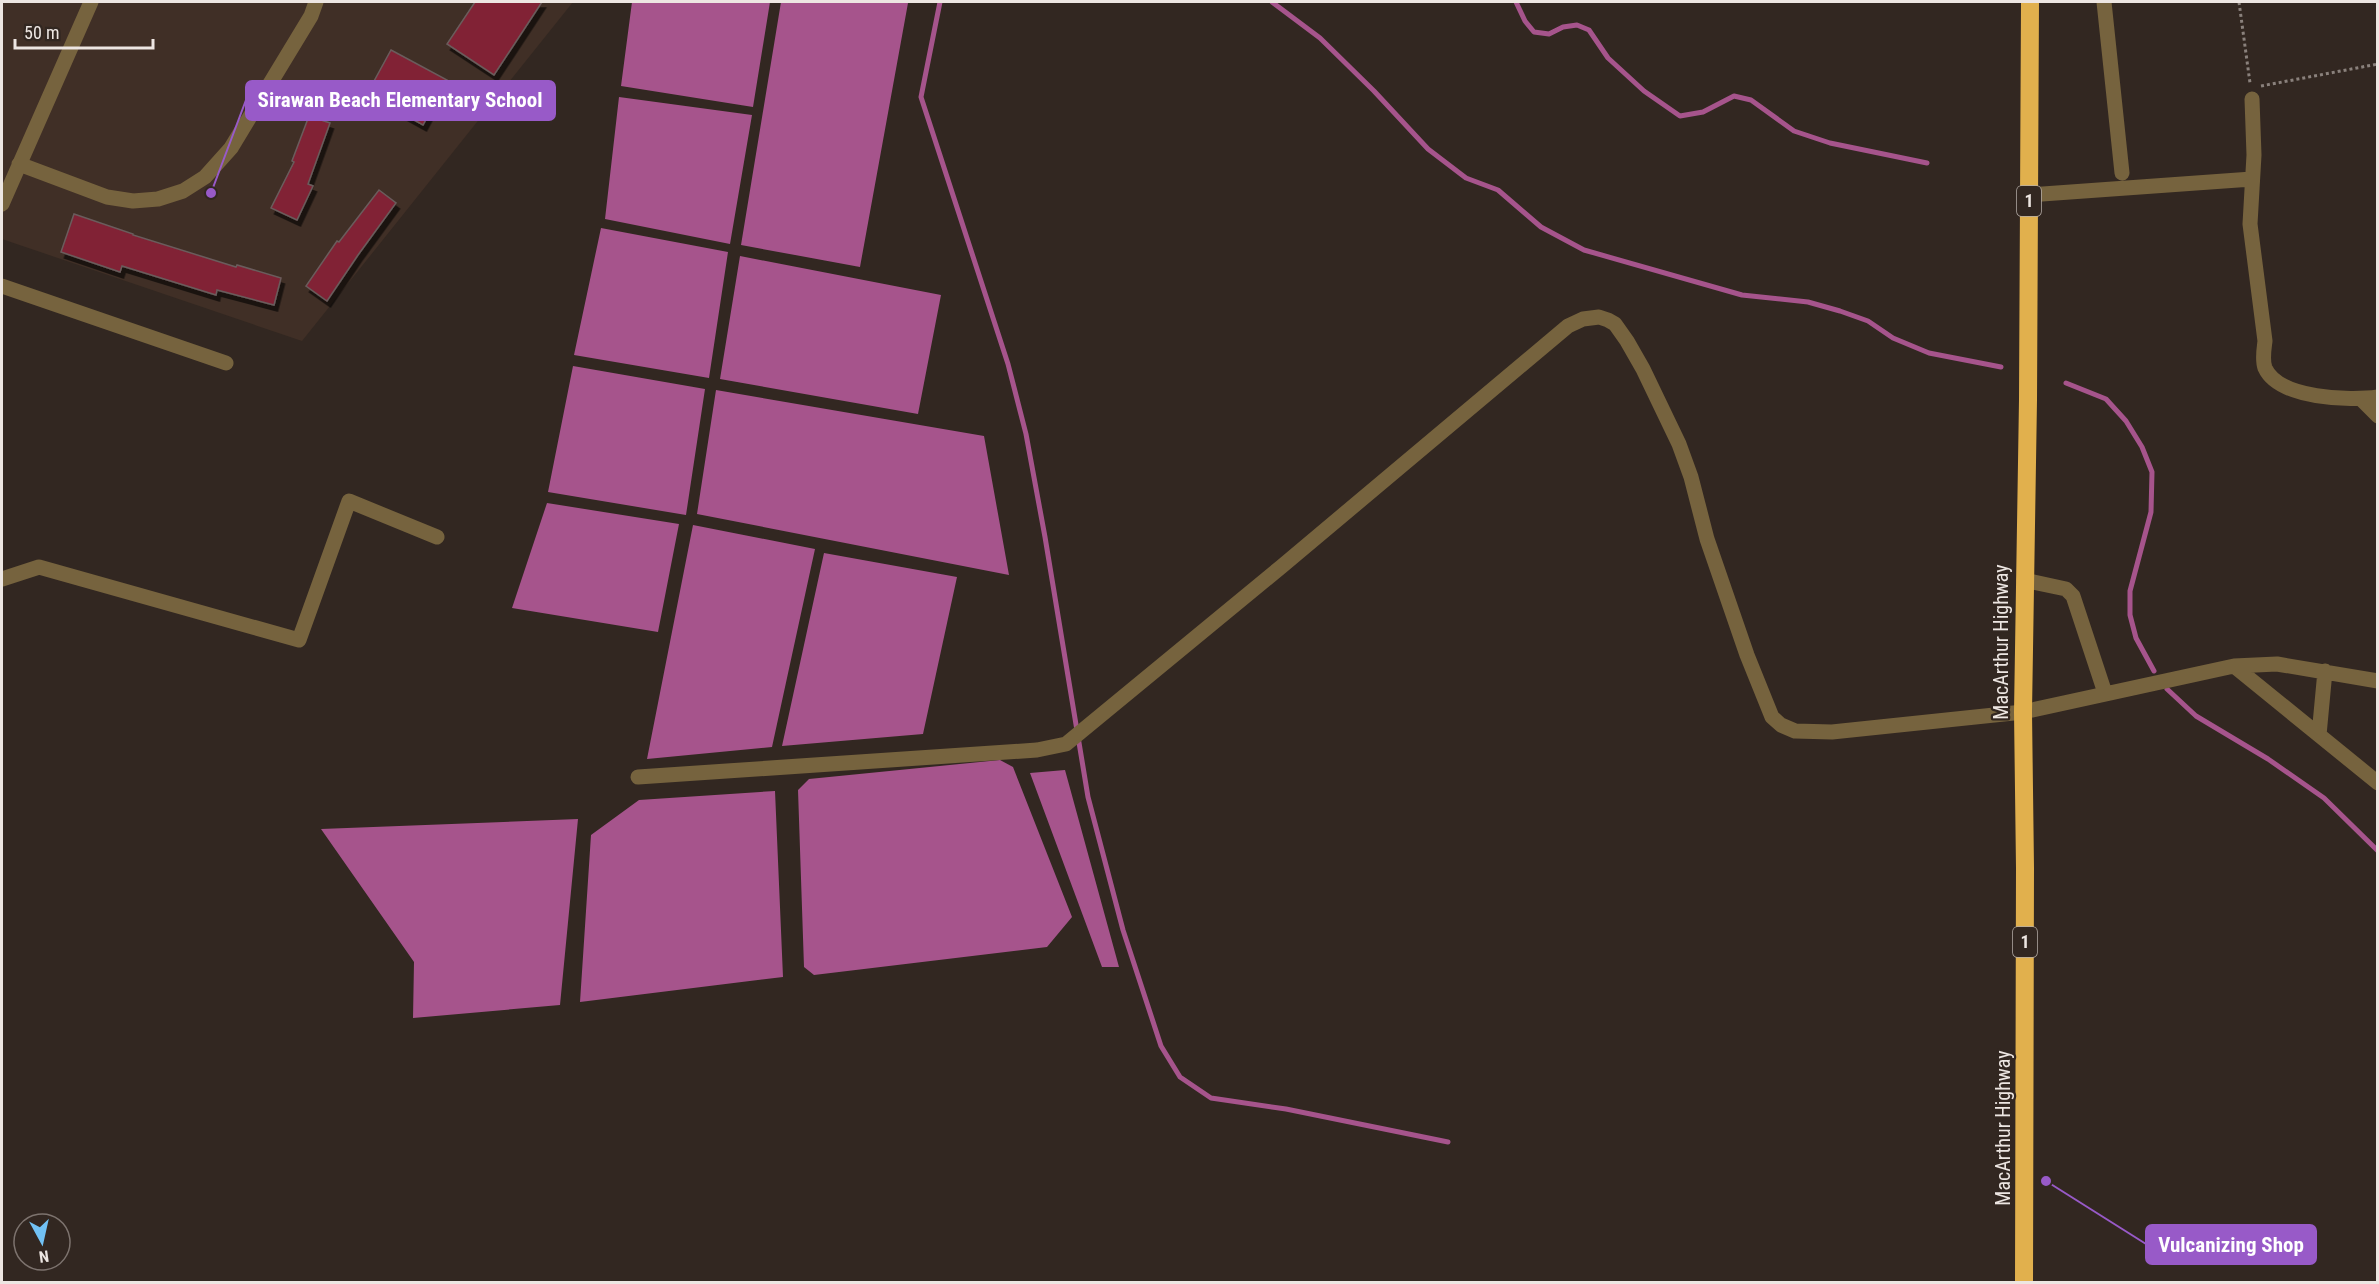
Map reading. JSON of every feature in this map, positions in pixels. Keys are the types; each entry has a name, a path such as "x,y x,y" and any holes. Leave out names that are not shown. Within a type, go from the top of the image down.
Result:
{"highway":[{"name":"MacArthur Highway","path":"2024,1282 2023,712 2030,2"}],"street":[{"path":"2,204 91,2"},
{"path":"19,164 106,197 133,201 158,199 183,191 205,177 231,148 311,16 316,2"},
{"path":"2104,2 2121,173"},
{"path":"2252,99 2254,155 2250,224 2265,341 2263,357 2265,368 2287,386 2311,395 2361,399 2378,397"},
{"path":"2029,195 2252,179"},
{"path":"2,286 226,363"},
{"path":"638,777 1037,750 1066,744 1087,729 1568,326 1583,319 1599,317 1615,324 1628,341 1679,444 1734,621 1772,717 1781,725 1795,731 1813,733 2023,712 2234,666 2277,664 2378,681"},
{"path":"2361,399 2378,416"},
{"path":"2,579 39,567 299,640 349,501 437,537"},
{"path":"2024,580 2066,589 2073,596 2105,693"},
{"path":"2234,666 2378,783"},
{"path":"2319,735 2325,671"}],"path":[{"path":"2239,2 2251,88 2378,64"}],"shaded area":[{"path":"2,2 573,2 302,341 2,239"},
{"path":"632,2 770,2 753,107 621,86"},
{"path":"781,2 908,3 860,267 741,245"},
{"path":"619,97 752,115 730,244 605,219"},
{"path":"601,228 728,252 709,378 574,355"},
{"path":"740,256 941,295 918,414 720,379"},
{"path":"573,366 705,389 686,515 548,492"},
{"path":"716,390 984,436 1009,575 697,514"},
{"path":"547,503 679,524 658,632 512,608"},
{"path":"693,525 815,549 772,747 647,759"},
{"path":"824,553 957,577 923,734 782,746"},
{"path":"1000,760 1013,767 1072,917 1047,947 814,975 804,967 798,790 809,779"},
{"path":"1065,770 1119,967 1102,967 1030,773"},
{"path":"775,791 783,977 580,1002 591,835 639,800"},
{"path":"578,819 560,1005 413,1018 414,962 321,829"}],"building":[{"path":"475,2 542,2 494,75 447,44"},
{"path":"391,50 447,80 423,125 367,94"},
{"path":"309,116 330,123 308,184 313,186 297,220 271,208 294,162 292,161"},
{"path":"379,190 396,203 327,301 306,286 337,241 339,242"},
{"path":"74,214 236,267 237,265 281,278 274,305 217,290 216,295 122,266 120,272 61,252"}],"waterway":[{"path":"940,2 921,97 1008,364 1026,434 1088,797 1123,930 1161,1046 1180,1077 1211,1098 1286,1109 1448,1142"},
{"path":"1272,2 1320,38 1428,149 1466,178 1498,190 1541,227 1584,250 1742,295 1808,302 1868,321 1893,338 1929,353 2001,367"},
{"path":"1516,2 1525,21 1534,32 1549,34 1563,27 1577,25 1589,30 1608,58 1644,91 1680,116 1703,112 1734,96 1751,100 1794,131 1830,143 1927,163"},
{"path":"2066,383 2106,399 2126,421 2142,447 2152,472 2151,512 2130,591 2130,615 2136,638 2154,671"},
{"path":"2167,689 2196,716 2268,759 2324,798 2378,851"}],"place":[{"name":"Sirawan Beach Elementary School","path":"211,193"},
{"name":"Vulcanizing Shop","path":"2046,1181"}]}
